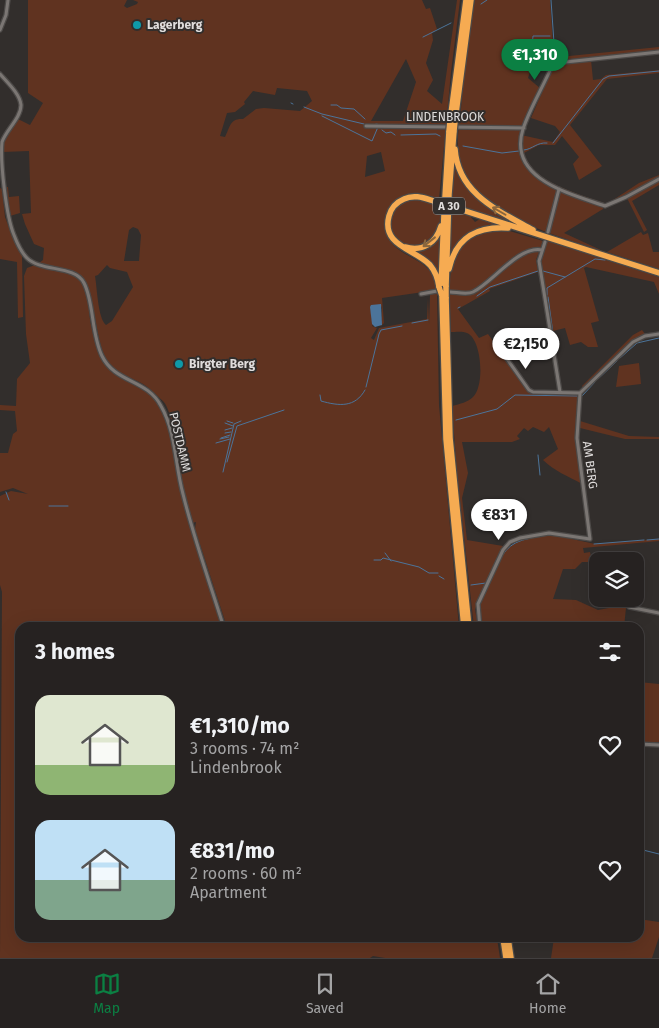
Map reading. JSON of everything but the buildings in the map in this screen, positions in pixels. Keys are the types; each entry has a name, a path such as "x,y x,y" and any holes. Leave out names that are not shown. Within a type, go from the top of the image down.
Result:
{"highway":[{"name":"A 30","path":"463,622 446,439 443,290 444,214 466,0"},
{"name":"A 30","path":"453,121 471,0"},
{"name":"A 30","path":"452,131 443,290 451,446 468,622"},
{"path":"452,131 458,166 469,188 489,205 541,235"},
{"path":"443,290 429,265 399,245 392,237 388,225 390,212 394,205 404,199 411,197 434,201 659,273"},
{"path":"399,245 414,249 423,248 432,243 439,232 444,214"},
{"path":"443,290 454,254 468,237 488,228 518,228"},
{"path":"504,942 506,958"},
{"path":"509,942 511,958"}],"street":[{"path":"0,30 6,15 8,0"},
{"path":"659,52 556,63 552,66 524,128 522,147 526,163 536,175 559,190 605,206 659,179"},
{"name":"POSTDAMM","path":"0,74 16,94 21,106 19,113 2,141 1,185 7,216 24,254 30,260 40,266 70,272 82,279 87,289 96,340 104,361 117,375 145,388 162,406 171,434 186,509 222,622"},
{"name":"LINDENBROOK","path":"366,126 524,128"},
{"path":"548,232 559,190"},
{"path":"545,242 539,261 560,392"},
{"path":"421,294 443,290 472,293 515,260 532,250 542,250"},
{"path":"495,342 529,390 534,392 580,393 633,342 645,336 659,334"},
{"name":"AM BERG","path":"480,622 478,604 503,550 510,542 549,532 590,539 577,438 580,393"},
{"path":"629,607 659,613"},
{"path":"644,744 659,745"}],"shaded area":[{"path":"28,0 127,0 124,6 127,8 137,4 138,2 133,0 422,0 426,9 430,8 437,29 432,33 433,40 426,63 433,80 427,91 442,104 457,0 460,0 439,199 417,193 403,196 388,211 385,225 390,241 429,270 434,278 437,290 382,298 384,323 381,326 382,306 372,326 377,328 371,338 374,340 379,328 427,319 428,298 429,324 430,295 437,292 439,405 459,622 225,622 195,529 196,522 192,523 183,490 173,429 167,407 146,386 109,364 102,350 91,300 84,280 79,274 69,270 39,263 43,260 44,248 34,244 25,224 22,214 31,213 29,151 2,152 4,142 18,119 30,125 43,103 28,93","holes":["406,59 416,82 403,121 371,121","277,88 307,91 312,101 300,111 256,109 243,119 235,120 229,127 225,137 220,136 227,113 235,112 245,104 244,102 253,91 275,95","381,152 385,171 365,177 367,156","133,227 138,229 141,235 139,261 124,261 129,230","107,265 110,268 127,272 133,287 112,321 106,325 103,322 100,310 95,276"]},
{"path":"475,0 550,0 554,61 546,53 535,56 528,78 541,89 521,130 521,135 553,142 560,132 555,126 531,118 552,69 557,63 591,60 593,80 601,79 606,75 659,70 659,73 607,79 570,125 602,166 579,180 573,164 579,157 562,136 555,145 539,145 524,153 528,163 536,172 557,186 604,203 603,209 564,233 603,251 513,218 482,196 470,183 463,171 458,153 458,134 466,54"},
{"path":"659,47 659,51 559,60 559,57"},
{"path":"455,157 467,186 529,229 452,204"},
{"path":"659,175 659,185 632,201 647,230 644,232 626,196 607,204 639,183"},
{"path":"5,187 8,187 9,197 19,196 20,213 10,216 11,213 8,213"},
{"path":"0,188 2,189 5,217 22,255 23,317 18,318 17,262 0,259"},
{"path":"409,199 425,200 440,206 438,229 435,236 425,245 415,247 405,244 396,237 391,228 391,218 396,207"},
{"path":"451,210 469,215 475,222 480,219 509,226 475,231 449,260"},
{"path":"487,230 506,230 543,241 536,260 538,272 489,289 490,291 458,309 479,338 488,334 530,392 576,394 578,398 575,438 582,484 556,470 543,460 558,449 549,427 544,432 533,427 528,431 524,428 517,436 520,439 512,442 462,442 468,473 462,498 467,540 503,546 475,609 477,622 473,622 457,473 452,406 469,400 477,391 480,363 479,353 472,337 465,332 451,332 450,295 451,269 455,257 460,247 471,238"},
{"path":"641,232 643,235 648,233 653,252 659,252 659,269 607,252"},
{"path":"440,234 439,275 414,250 418,250"},
{"path":"547,241 659,277 659,294 654,282 584,268 599,321 591,323 598,347 588,347 581,342 570,345 565,328 553,331 541,262"},
{"path":"35,265 65,272 80,280 88,298 95,341 105,364 117,376 148,393 161,408 169,428 185,510 221,622 15,622 15,942 498,942 500,958 385,958 373,956 370,958 0,958 2,592 0,585 0,496 11,491 28,494 13,488 0,492 0,453 8,453 13,434 17,431 15,411 0,410 0,405 16,406 17,379 30,363 26,334 24,276 27,268"},
{"path":"642,330 645,334 632,341 583,388 582,386 633,335"},
{"path":"639,363 641,384 616,387 619,366"},
{"path":"580,421 629,436 659,437 659,439 625,439 580,428"},
{"path":"549,534 595,544 659,539 659,541 583,548 584,553 589,552 589,562 582,562 575,569 563,569 553,599 576,600 598,610 623,607 626,608 625,622 481,622 480,605 505,551 520,541"},
{"path":"644,682 659,684 659,742 644,742"},
{"path":"644,920 659,922 659,937 652,958 551,958 553,942 644,942"}],"water":[{"path":"381,304 382,325 375,327 372,324 370,307 371,305"}],"waterway":[{"path":"481,4 487,0"},
{"path":"551,0 555,57"},
{"path":"423,37 451,23"},
{"path":"532,46 533,36 550,36"},
{"path":"553,143 603,79 609,76 659,71"},
{"path":"331,105 354,109 365,119"},
{"path":"304,107 322,114 364,124"},
{"path":"322,116 372,141 378,127"},
{"path":"372,125 377,124"},
{"path":"382,130 395,135"},
{"path":"401,135 436,134 440,136"},
{"path":"524,150 547,143"},
{"path":"463,146 502,153 519,151"},
{"path":"547,295 547,288 595,259 605,260"},
{"path":"477,296 490,287 538,271"},
{"path":"543,271 565,277"},
{"path":"548,297 555,348"},
{"path":"412,323 428,320"},
{"path":"366,387 381,330 402,326"},
{"path":"620,358 637,343 659,338"},
{"path":"598,379 617,361"},
{"path":"582,396 595,382"},
{"path":"320,395 321,401 346,404 356,400 365,390"},
{"path":"456,420 497,409 515,395 578,396"},
{"path":"227,462 237,426 284,410"},
{"path":"227,421 233,423"},
{"path":"223,472 234,424 241,421"},
{"path":"225,423 233,426"},
{"path":"225,430 232,428"},
{"path":"225,433 231,432"},
{"path":"221,438 230,435"},
{"path":"220,439 229,437"},
{"path":"216,443 230,439"},
{"path":"538,455 540,475"},
{"path":"6,492 9,500"},
{"path":"49,506 68,506"},
{"path":"492,576 502,556 510,546 531,538"},
{"path":"647,540 659,539"},
{"path":"594,544 644,540"},
{"path":"385,553 391,561"},
{"path":"374,560 381,560 383,558 419,567 429,573 438,573"},
{"path":"439,576 444,579"},
{"path":"471,585 486,583"},
{"path":"644,850 659,854"}],"place":[{"name":"Lagerberg","path":"137,25"},
{"name":"Birgter Berg","path":"179,364"}]}
